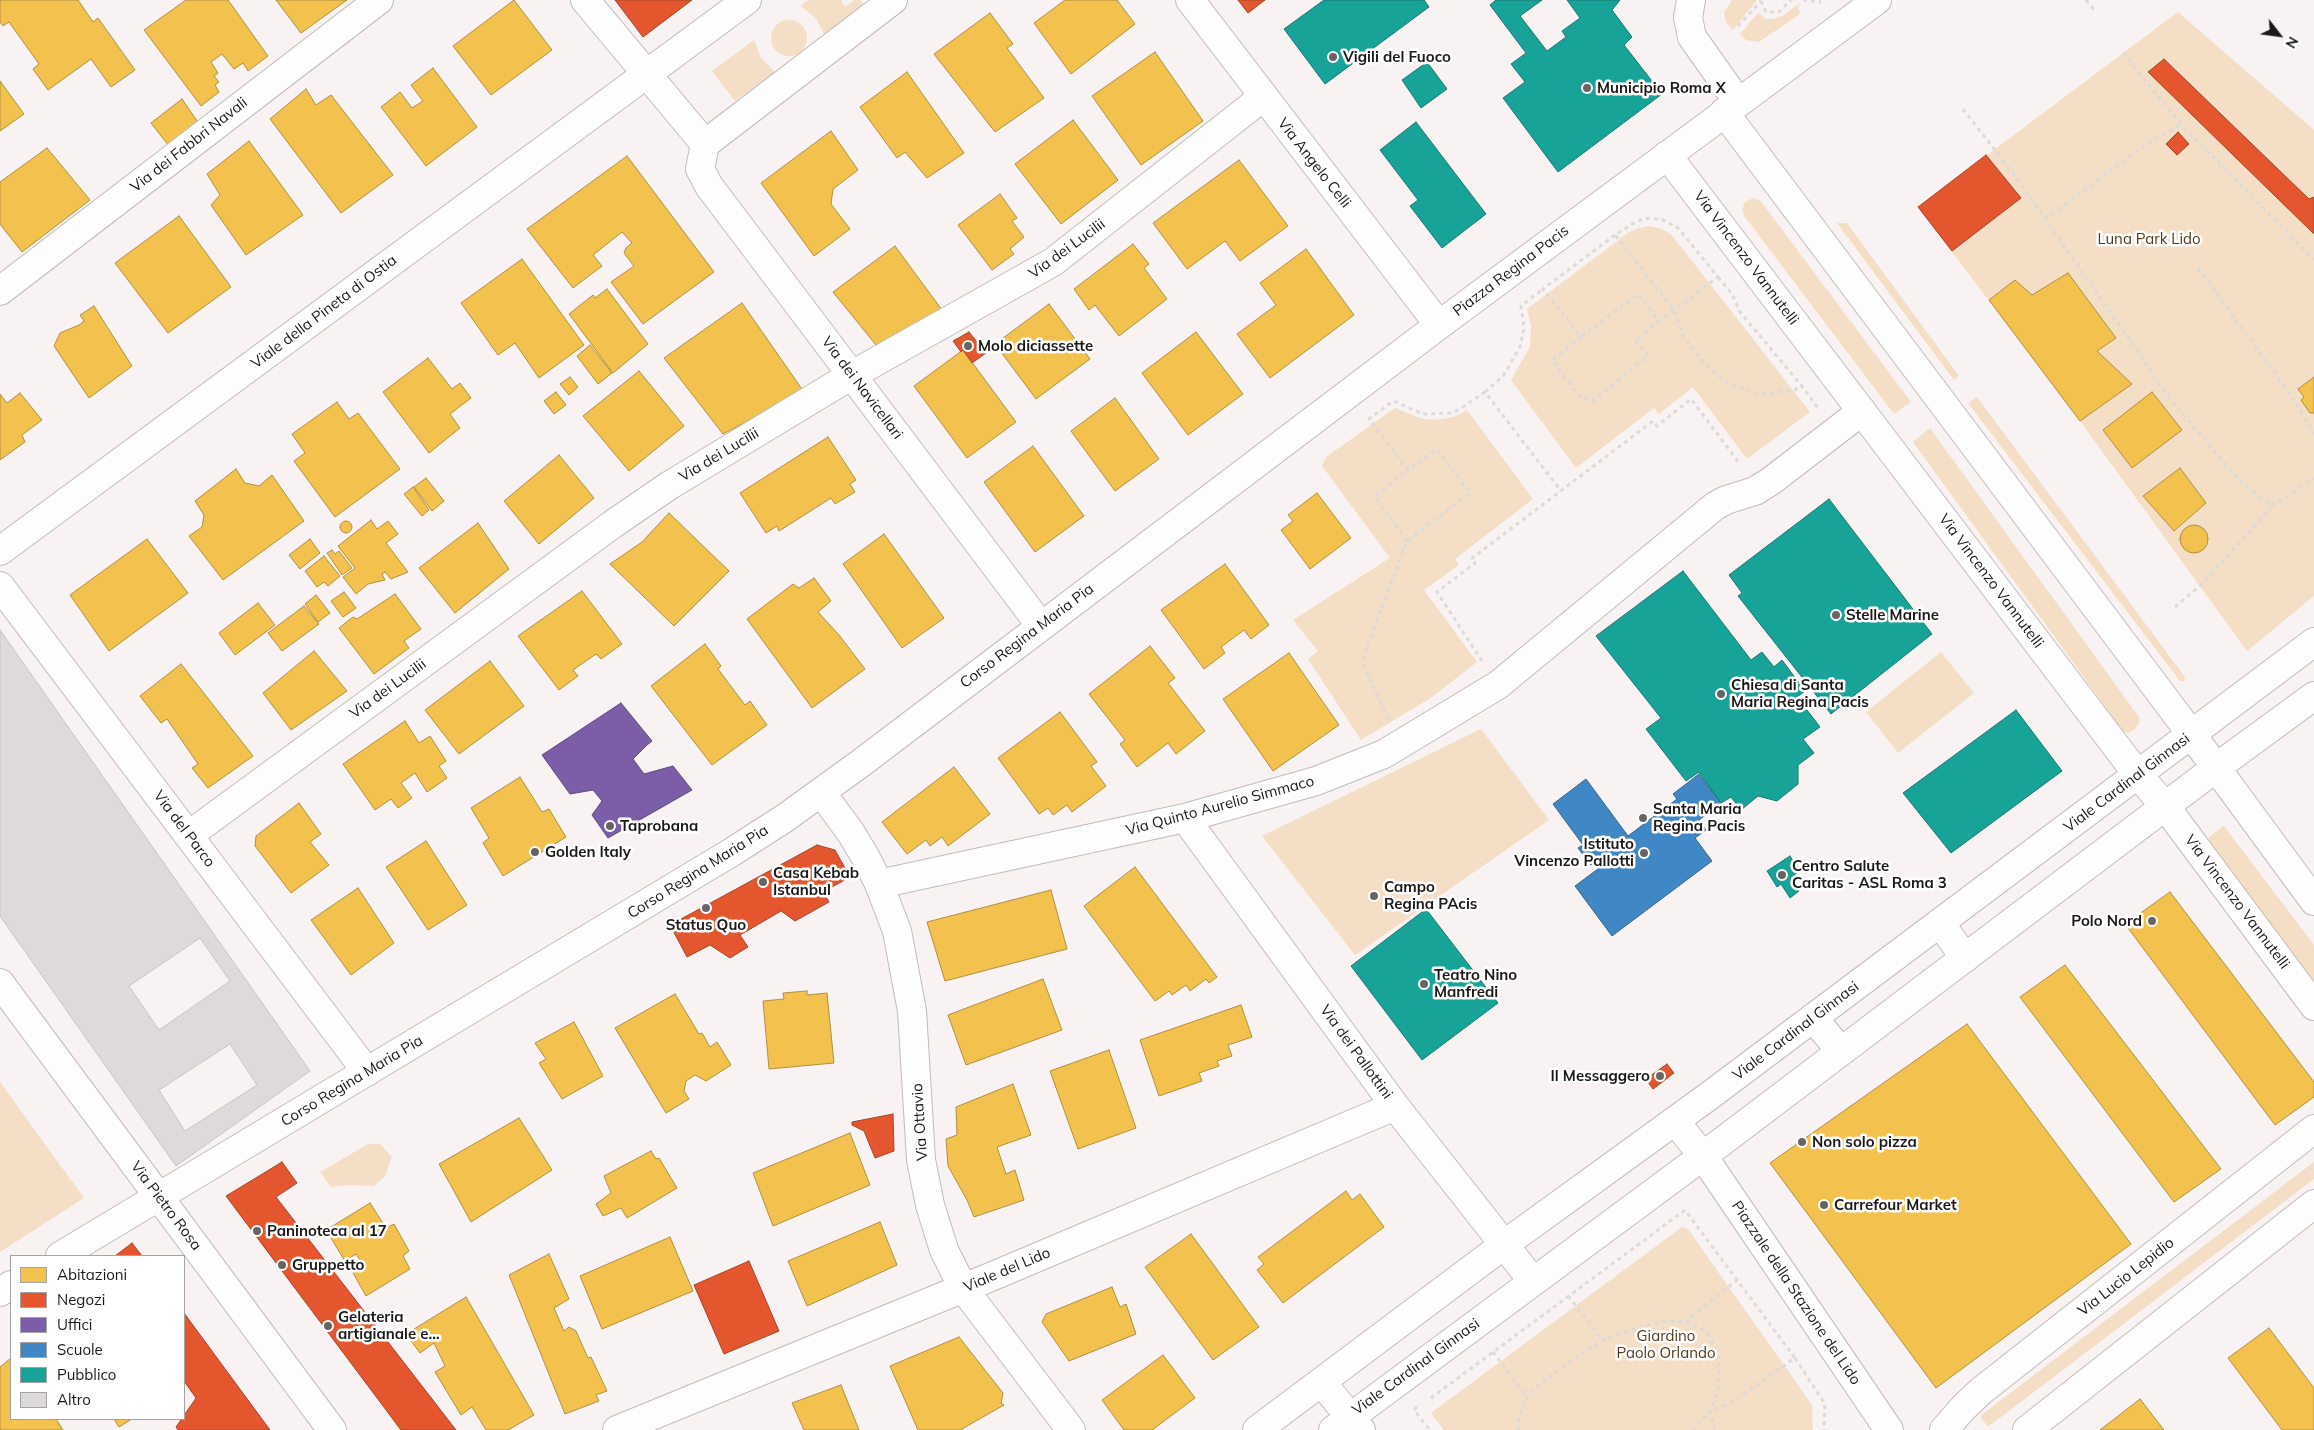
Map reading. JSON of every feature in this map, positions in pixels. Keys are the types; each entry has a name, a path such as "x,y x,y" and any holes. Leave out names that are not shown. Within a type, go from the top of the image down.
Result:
{"street":[{"name":"Via dei Fabbri Navali","path":"0,291 379,0"},
{"path":"585,0 647,72 705,144 893,0"},
{"name":"Viale della Pineta di Ostia","path":"0,551 747,0"},
{"name":"Via Angelo Celli","path":"1190,0 1262,97 1439,325"},
{"path":"1692,0 1688,18 1692,37 1731,107 2314,901"},
{"name":"Piazza Regina Pacis","path":"1298,431 1877,0"},
{"name":"Via dei Lucilii","path":"189,835 655,495 706,462 852,375 1048,265 1262,97"},
{"name":"Via dei Navicellari","path":"705,144 700,168 709,186 1041,626"},
{"name":"Via Vincenzo Vannutelli","path":"1667,155 2138,775 2165,806 2314,1006"},
{"path":"1503,680 1715,506 1726,500 1755,491 1771,481 1862,411"},
{"name":"Corso Regina Maria Pia","path":"62,1255 732,852 821,792 1298,431"},
{"name":"Via del Parco","path":"0,586 367,1072"},
{"name":"Viale Cardinal Ginnasi","path":"2314,642 1676,1121 1505,1244 1322,1383 1348,1426 1532,1280 1702,1156 2165,806 2314,696"},
{"name":"Via Quinto Aurelio Simmaco","path":"879,884 1185,818 1336,774 1402,744 1503,680"},
{"name":"Via Ottavio","path":"821,792 855,839 879,884 897,931 909,986 915,1039 920,1146 924,1177 930,1205 944,1250 963,1288 1071,1430"},
{"name":"Via dei Pallottini","path":"1185,818 1396,1106 1532,1280"},
{"path":"1940,923 1965,958"},
{"name":"Via Pietro Rosa","path":"0,983 332,1430"},
{"path":"1813,1018 1841,1051"},
{"name":"Viale del Lido","path":"617,1430 963,1288 1396,1106"},
{"path":"1676,1121 1702,1156"},
{"name":"Via Lucio Lepidio","path":"1944,1430 1981,1391 2314,1129"},
{"name":"Piazzale della Stazione del Lido","path":"1702,1156 1889,1430"},
{"path":"2027,1430 2314,1204"},
{"path":"1257,1430 1322,1383"}],"path":[{"path":"1738,26 1761,0 1766,12 1779,12 1790,0"},
{"path":"1803,0 1820,4 1825,0"},
{"path":"2086,0 2095,11"},
{"path":"2123,53 2181,124 2314,260"},
{"path":"1963,109 2045,220 2164,392 2241,482 2272,504 2288,496 2314,478"},
{"path":"2045,220 2139,149 2181,124"},
{"path":"1408,470 1369,418 1393,401 1423,414 1450,414 1485,392 1503,376 1520,347 1524,328 1521,306 1615,235 1637,221 1650,218 1663,220 1678,228 1732,294 1740,312 1801,385 1822,414"},
{"path":"1615,235 1674,310 1684,337 1707,366 1722,379 1739,388 1762,394 1795,390 1801,385"},
{"path":"2198,268 2290,394 2314,434"},
{"path":"1660,321 1638,294 1552,360 1579,396 1593,401 1648,356 1636,340 1718,277"},
{"path":"1543,289 1581,337"},
{"path":"1485,392 1562,491"},
{"path":"1503,680 1437,592 1475,563 1471,559 1653,421 1657,426 1691,399 1741,465"},
{"path":"1402,744 1390,723 1364,665 1364,657 1408,541 1470,493 1436,450 1375,496 1408,541"},
{"path":"2175,607 2201,585 2271,508"},
{"path":"1430,1398 1686,1210 1795,1358 1824,1404 1824,1430"},
{"path":"1685,1322 1737,1280"},
{"path":"1568,1296 1603,1340"},
{"path":"1518,1430 1519,1418 1527,1397 1546,1378 1603,1340 1647,1325 1669,1321 1685,1322 1699,1327 1709,1336 1719,1359 1718,1392 1710,1411 1693,1430"},
{"path":"1493,1352 1527,1397"},
{"path":"1710,1411 1732,1402 1795,1358"},
{"path":"1422,1404 1414,1410 1430,1430"},
{"path":"1710,1411 1715,1430"}],"green space":[{"path":"808,0 841,0 845,7 854,0 860,0 865,6 825,36 816,18 800,6"},
{"path":"1732,0 1757,0 1733,30 1726,22 1724,12"},
{"path":"1800,3 1798,7 1800,14 1759,42 1746,40 1740,34 1758,13 1766,19 1773,19 1782,16"},
{"name":"Luna Park Lido","path":"2178,12 2314,130 2314,596 2247,651 2080,421 1918,207"},
{"path":"789,20 796,21 802,25 806,31 806,45 802,51 796,55 789,56 782,55 776,51 772,45 771,38 772,31 776,25 782,21"},
{"path":"754,40 761,58 775,72 735,101 712,71"},
{"path":"1753,198 1760,200 1911,402 1894,414 1745,217 1742,210 1745,202"},
{"path":"1837,223 1847,223 1959,376 1954,380"},
{"path":"1649,226 1659,228 1671,234 1810,412 1747,459 1693,387 1659,414 1654,408 1576,468 1511,380 1530,347 1531,326 1527,309 1628,233"},
{"path":"1977,397 2185,677 2184,681 2180,681 1968,403"},
{"path":"1395,408 1423,419 1435,420 1454,417 1467,410 1533,499 1455,559 1459,565 1424,590 1477,662 1432,697 1361,740 1308,659 1318,651 1293,620 1390,558 1322,466 1326,457"},
{"path":"1930,428 2139,717 2139,723 2134,730 2128,733 2123,731 1913,442"},
{"path":"1941,652 1974,693 1898,753 1866,712"},
{"name":"Campo Regina PAcis","path":"1481,729 1549,820 1355,955 1262,836"},
{"path":"2224,826 2314,945 2314,984 2210,842 2209,837"},
{"path":"0,1082 84,1198 0,1252"},
{"path":"368,1144 380,1144 392,1157 385,1176 374,1186 351,1185 331,1187 320,1172"},
{"path":"2314,1162 2314,1179 1988,1427 1980,1416"},
{"name":"Giardino Paolo Orlando","path":"1682,1227 1688,1229 1812,1405 1813,1430 1444,1430 1431,1413"}],"building: Abitazioni":[{"path":"0,0 78,0 93,22 98,18 135,70 111,87 91,59 48,90 33,69 39,64 9,22 3,26 0,22"},
{"path":"186,0 228,0 268,56 248,71 243,63 234,69 222,54 211,62 218,73 214,76 219,82 215,85 219,92 201,106 144,30"},
{"path":"276,0 347,0 301,33"},
{"path":"514,0 552,50 491,95 453,46"},
{"path":"1065,0 1117,0 1135,24 1071,74 1034,23"},
{"path":"990,13 1013,44 1007,48 1044,98 995,132 934,54"},
{"path":"1155,52 1203,121 1141,165 1092,96"},
{"path":"433,68 477,127 426,166 381,107 400,92 412,108 423,101 411,85"},
{"path":"907,72 964,153 927,178 905,152 897,158 860,107"},
{"path":"0,81 24,114 0,131"},
{"path":"306,89 316,105 331,95 393,175 341,213 270,119"},
{"path":"182,99 202,128 172,150 151,123"},
{"path":"1073,120 1118,180 1061,224 1015,164"},
{"path":"831,131 858,170 833,189 831,204 850,229 814,256 761,183"},
{"path":"249,141 303,215 246,255 211,205 220,195 207,174"},
{"path":"47,148 90,200 22,252 0,224 0,182"},
{"path":"627,156 714,272 643,324 611,282 634,266 624,253 626,248 632,243 622,232 593,255 602,266 573,288 527,229"},
{"path":"1239,160 1288,226 1240,261 1225,241 1187,269 1153,223"},
{"path":"1000,194 1017,218 1012,221 1024,237 1010,249 1014,254 992,270 958,225"},
{"path":"179,216 231,287 168,333 115,263"},
{"path":"1133,244 1149,264 1144,268 1167,299 1119,336 1095,305 1089,310 1074,289"},
{"path":"895,246 942,310 876,345 833,292"},
{"path":"1306,249 1354,315 1270,378 1237,334 1276,305 1260,283"},
{"path":"522,259 584,345 539,378 515,343 498,355 461,303"},
{"path":"2068,273 2116,338 2097,351 2132,384 2080,421 1989,300 2015,280 2032,295"},
{"path":"607,289 648,344 613,373 569,314 593,295 595,298"},
{"path":"742,303 804,392 723,434 664,358"},
{"path":"1049,304 1090,359 1036,399 995,344"},
{"path":"94,306 132,366 89,398 54,346 60,333 79,325 84,321 80,315"},
{"path":"1196,332 1243,394 1188,435 1142,373"},
{"path":"590,345 612,373 598,384 577,356"},
{"path":"963,350 1016,422 967,458 914,386"},
{"path":"428,358 452,389 460,383 471,398 450,414 460,428 429,453 383,392"},
{"path":"639,371 684,426 629,471 583,416"},
{"path":"570,377 578,387 569,395 560,384"},
{"path":"2314,377 2314,413 2310,413 2301,400 2304,397 2298,389"},
{"path":"556,392 566,405 554,414 544,401"},
{"path":"2152,392 2182,430 2132,468 2103,430"},
{"path":"20,393 42,420 22,435 25,442 0,460 0,394 7,403"},
{"path":"1115,398 1159,459 1115,491 1071,431"},
{"path":"337,402 349,419 358,413 400,469 335,517 294,461 305,453 292,434"},
{"path":"828,437 856,480 850,484 855,492 835,504 831,498 779,531 777,526 766,533 740,493"},
{"path":"1033,446 1084,516 1035,552 984,482"},
{"path":"559,455 594,498 539,544 504,501"},
{"path":"2180,468 2206,503 2174,531 2143,496"},
{"path":"236,469 245,483 259,486 272,475 304,521 223,580 189,536 202,527 204,515 195,501"},
{"path":"426,478 444,501 432,511 414,487"},
{"path":"413,487 429,510 422,516 404,494"},
{"path":"1317,493 1351,538 1310,569 1281,530 1293,521 1288,515"},
{"path":"669,513 729,571 674,626 610,564 642,542"},
{"path":"371,520 377,529 388,521 398,534 386,543 408,572 391,579 385,572 382,574 385,580 368,584 356,594 343,577 355,568 338,546"},
{"path":"346,521 352,527 346,533 340,527"},
{"path":"478,523 509,569 455,613 419,568"},
{"path":"2194,525 2204,529 2208,539 2204,549 2194,553 2184,549 2180,539 2184,529"},
{"path":"884,534 944,618 902,648 843,564"},
{"path":"147,539 188,593 109,651 70,595"},
{"path":"310,539 320,553 300,569 289,555"},
{"path":"332,550 335,554 339,551 352,568 342,575 327,553"},
{"path":"324,556 340,576 328,586 324,582 317,587 305,571"},
{"path":"1225,564 1269,625 1251,639 1244,630 1221,647 1225,653 1204,669 1161,610"},
{"path":"814,578 831,601 818,612 839,635 865,669 812,708 747,619 793,584 799,588"},
{"path":"582,591 622,644 601,659 596,654 573,670 578,676 559,690 518,636"},
{"path":"344,592 356,608 343,617 331,601"},
{"path":"395,594 421,629 404,641 409,648 374,674 339,628 353,617 357,619"},
{"path":"316,595 330,613 318,622 305,604"},
{"path":"258,603 275,625 235,655 219,633"},
{"path":"304,606 319,624 282,651 268,633"},
{"path":"705,644 721,666 718,669 745,705 750,701 767,725 712,765 651,686"},
{"path":"1150,646 1175,678 1168,683 1205,731 1176,754 1168,743 1137,767 1120,744 1125,740 1089,694"},
{"path":"314,651 347,691 291,730 263,693"},
{"path":"1289,653 1339,725 1273,771 1223,699"},
{"path":"490,661 524,706 459,754 425,710"},
{"path":"181,664 253,756 208,788 192,768 198,764 167,719 161,723 140,696"},
{"path":"1060,712 1097,762 1091,766 1106,786 1072,812 1067,805 1053,815 1048,808 1039,814 998,758"},
{"path":"405,721 419,743 430,736 446,761 439,766 447,778 427,792 415,773 401,783 412,798 398,808 391,799 375,810 343,764"},
{"path":"954,767 990,814 948,846 942,837 930,846 926,840 907,854 882,822"},
{"path":"520,777 542,812 549,809 566,837 503,876 483,843 489,838 471,808"},
{"path":"299,803 321,834 310,842 329,865 291,893 255,846 256,836"},
{"path":"426,841 467,905 428,930 386,867"},
{"path":"1135,867 1217,977 1209,983 1206,979 1190,991 1186,985 1172,995 1169,991 1155,1001 1084,906"},
{"path":"358,888 394,943 351,975 311,920"},
{"path":"1051,890 1067,949 945,981 927,922"},
{"path":"2170,892 2314,1082 2314,1097 2275,1125 2125,924"},
{"path":"2065,965 2221,1169 2174,1202 2020,997"},
{"path":"1043,979 1062,1030 966,1065 948,1015"},
{"path":"807,991 807,995 827,993 834,1063 769,1069 763,1001 784,999 783,993"},
{"path":"675,994 699,1034 702,1033 710,1047 717,1042 731,1065 706,1081 695,1075 686,1081 684,1091 689,1099 666,1113 615,1028"},
{"path":"1241,1005 1252,1037 1228,1045 1232,1056 1217,1061 1219,1066 1199,1073 1202,1081 1159,1096 1140,1040"},
{"path":"574,1022 603,1076 562,1099 539,1063 546,1059 535,1043"},
{"path":"1967,1024 2131,1244 1936,1388 1770,1163"},
{"path":"1109,1050 1136,1128 1078,1149 1050,1071"},
{"path":"1013,1084 1031,1135 997,1147 1006,1174 1015,1170 1024,1200 974,1217 948,1166 946,1139 957,1135 956,1107"},
{"path":"519,1118 552,1170 471,1222 439,1164"},
{"path":"850,1133 870,1185 773,1226 753,1173"},
{"path":"651,1151 656,1159 659,1158 677,1188 627,1218 621,1208 603,1216 596,1204 611,1193 604,1176"},
{"path":"1346,1191 1352,1200 1360,1194 1384,1227 1283,1303 1257,1270 1264,1264 1258,1257"},
{"path":"370,1203 386,1228 394,1224 409,1251 403,1256 410,1269 366,1296 353,1273 364,1266 356,1254 345,1261 326,1230"},
{"path":"880,1222 897,1265 807,1306 788,1261"},
{"path":"1191,1234 1259,1327 1213,1360 1145,1267"},
{"path":"670,1237 693,1291 602,1329 580,1276"},
{"path":"549,1254 569,1299 554,1308 564,1331 569,1327 576,1331 588,1358 591,1357 607,1391 596,1395 599,1401 565,1414 509,1275"},
{"path":"1112,1287 1120,1307 1126,1304 1136,1334 1069,1361 1042,1322 1046,1314"},
{"path":"466,1297 534,1415 508,1430 486,1430 472,1407 461,1415 435,1372 445,1366 434,1343 420,1353 406,1334"},
{"path":"2269,1328 2314,1388 2314,1430 2282,1430 2228,1358"},
{"path":"959,1337 1003,1393 1001,1403 1004,1405 960,1430 918,1430 890,1366"},
{"path":"1163,1355 1195,1398 1152,1430 1124,1430 1102,1400"},
{"path":"10,1359 10,1420 57,1420 63,1430 0,1430 0,1367"},
{"path":"841,1385 859,1430 804,1430 792,1403"},
{"path":"2140,1399 2164,1430 2100,1430"},
{"path":"115,1420 130,1420 119,1427"}],"building: Negozi":[{"path":"615,0 692,0 643,37"},
{"path":"1238,0 1265,0 1248,13"},
{"path":"2164,59 2309,199 2314,197 2314,234 2148,72"},
{"path":"2178,132 2189,144 2177,155 2166,144"},
{"path":"1986,155 2021,198 1952,251 1918,207"},
{"name":"Molo diciassette","path":"969,332 986,353 972,363 963,350 961,352 953,341"},
{"path":"817,845 835,850 850,877 823,892 829,902 795,921 781,911 740,935 748,947 730,958 710,945 687,957 670,925"},
{"name":"Il Messaggero","path":"1667,1064 1674,1073 1653,1089 1646,1079"},
{"path":"893,1114 894,1151 875,1158 864,1131 852,1125 852,1122"},
{"path":"282,1162 297,1183 276,1197 456,1430 401,1430 226,1196"},
{"path":"132,1243 141,1255 116,1255"},
{"path":"749,1261 779,1331 724,1354 694,1285"},
{"path":"185,1314 270,1430 178,1430 176,1427 181,1420 185,1420 185,1414 196,1398 185,1382"}],"building: Uffici":[{"path":"621,703 652,741 633,759 644,774 673,766 692,790 608,838 592,815 602,801 593,790 570,794 542,755"}],"building: Scuole":[{"name":"Istituto Vincenzo Pallotti","path":"1699,774 1721,803 1699,820 1706,830 1695,838 1712,861 1612,936 1575,886 1606,863 1602,858 1591,865 1578,848 1583,845 1553,804 1586,779 1628,836 1677,799 1673,794"}],"building: Pubblico":[{"name":"Vigili del Fuoco","path":"1324,0 1424,0 1429,7 1325,84 1284,29"},
{"name":"Municipio Roma X","path":"1496,0 1542,0 1520,16 1547,51 1566,37 1562,31 1580,18 1567,0 1620,0 1612,10 1632,37 1624,45 1662,94 1558,172 1503,98 1525,82 1511,64 1526,53 1490,5"},
{"path":"1427,62 1447,89 1421,108 1402,80"},
{"path":"1416,122 1486,214 1442,248 1410,206 1418,200 1380,150"},
{"name":"Stelle Marine","path":"1829,499 1932,634 1831,714 1738,596 1742,593 1729,575"},
{"name":"Chiesa di Santa Maria Regina Pacis","path":"1683,571 1751,660 1762,652 1774,667 1782,660 1805,691 1797,697 1820,727 1803,739 1814,753 1798,765 1798,784 1777,801 1758,796 1741,810 1731,797 1721,803 1699,772 1686,781 1646,729 1661,718 1596,636"},
{"path":"2016,710 2062,771 1951,853 1903,793"},
{"name":"Centro Salute Caritas - ASL Roma 3","path":"1790,856 1800,871 1790,878 1799,891 1790,898 1781,884 1777,887 1767,871"},
{"name":"Teatro Nino Manfredi","path":"1426,909 1498,1003 1422,1060 1351,966"}],"building: Altro":[{"path":"0,630 310,1071 176,1166 0,916"},
{"path":"200,938 230,981 159,1030 129,986"},
{"path":"230,1044 257,1085 185,1131 159,1090"}],"place":[{"name":"Vigili del Fuoco","path":"1333,57"},
{"name":"Municipio Roma X","path":"1587,88"},
{"name":"Molo diciassette","path":"968,346"},
{"name":"Stelle Marine","path":"1836,615"},
{"name":"Chiesa di Santa Maria Regina Pacis","path":"1721,694"},
{"name":"Santa Maria Regina Pacis","path":"1643,818"},
{"name":"Taprobana","path":"610,826"},
{"name":"Golden Italy","path":"535,852"},
{"name":"Istituto Vincenzo Pallotti","path":"1644,853"},
{"name":"Centro Salute Caritas - ASL Roma 3","path":"1782,875"},
{"name":"Casa Kebab Istanbul","path":"763,882"},
{"name":"Campo Regina PAcis","path":"1374,896"},
{"name":"Status Quo","path":"706,908"},
{"name":"Polo Nord","path":"2152,921"},
{"name":"Teatro Nino Manfredi","path":"1424,984"},
{"name":"Il Messaggero","path":"1660,1076"},
{"name":"Non solo pizza","path":"1802,1142"},
{"name":"Carrefour Market","path":"1824,1205"},
{"name":"Paninoteca al 17","path":"257,1231"},
{"name":"Gruppetto","path":"282,1265"},
{"name":"Gelateria artigianale e…","path":"328,1326"}]}
